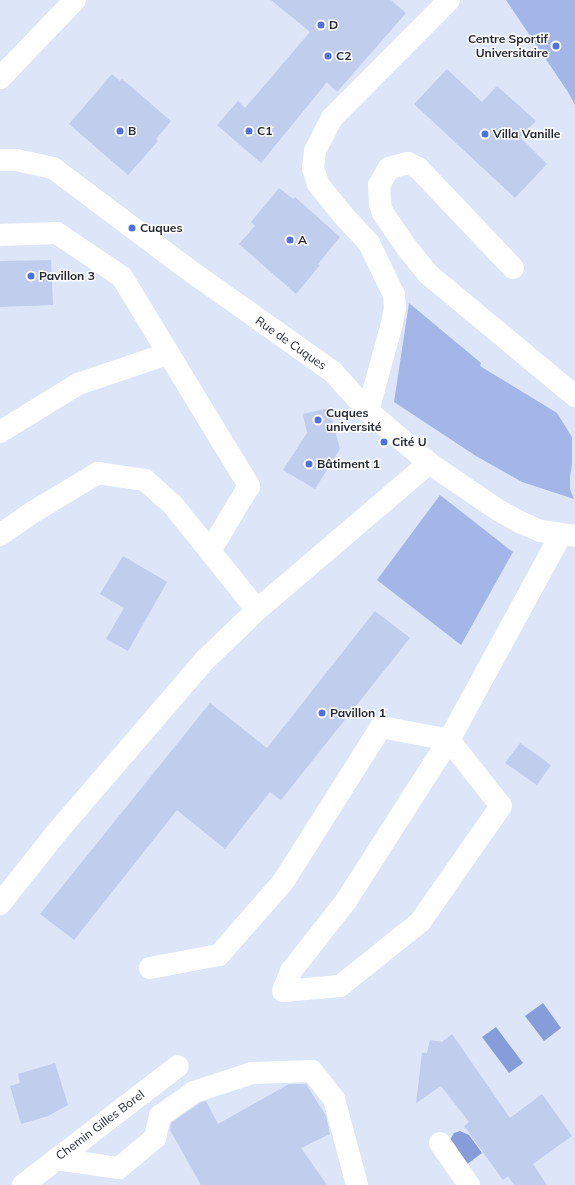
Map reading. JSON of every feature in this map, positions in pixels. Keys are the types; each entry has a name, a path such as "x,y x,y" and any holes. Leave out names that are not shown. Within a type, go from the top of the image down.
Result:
{"street":[{"path":"0,78 75,0"},
{"path":"368,410 392,323 395,307 394,296 369,243 342,215 318,184 313,168 315,151 332,118 449,0"},
{"name":"Rue de Cuques","path":"0,160 16,160 53,168 182,265 333,372 368,410 429,463 498,510 540,531 568,536"},
{"path":"513,268 418,168 408,163 389,168 379,185 380,204 383,213 411,254 428,274 575,396"},
{"path":"0,235 57,233 122,277 167,354 249,486 210,551"},
{"path":"0,432 78,384 167,354"},
{"path":"0,904 57,832 205,660 257,610 429,463"},
{"path":"0,535 33,512 98,473 145,480 173,505 257,610"},
{"path":"150,968 219,955 283,882 381,727 448,740 501,806 420,922 340,986 282,991 291,971 346,901 448,740 568,536"},
{"name":"Chemin Gilles Borel","path":"23,1185 178,1066"},
{"path":"56,1159 119,1168 155,1138 160,1116 194,1092 252,1074 312,1071 334,1100 357,1185"},
{"path":"440,1143 469,1185"}],"shaded area":[{"name":"Centre Sportif Universitaire","path":"506,0 575,0 575,105 568,92"},
{"path":"409,303 481,363 480,366 557,413 572,437 570,489 574,499 522,482 476,456 394,402"},
{"path":"440,495 513,552 461,645 377,580"},
{"path":"543,1003 561,1028 544,1041 525,1016"},
{"path":"496,1027 523,1063 509,1073 482,1037"},
{"path":"460,1131 469,1135 482,1153 466,1165 450,1140 454,1133"}],"building":[{"name":"C2","path":"271,0 391,0 406,13 337,92 327,82 261,163 217,125 238,101 245,108 310,32"},
{"name":"Villa Vanille","path":"447,69 482,102 497,86 536,121 520,137 547,164 515,198 414,104"},
{"name":"B","path":"112,74 120,81 122,79 171,121 156,139 158,141 128,175 69,124"},
{"name":"A","path":"279,188 293,199 295,197 340,237 318,264 320,265 296,294 239,244 255,226 251,222"},
{"name":"Pavillon 3","path":"51,260 53,305 0,307 0,261"},
{"name":"Bâtiment 1","path":"329,408 340,449 315,489 283,470 307,433 303,414"},
{"path":"123,556 167,582 128,651 106,639 124,608 100,594"},
{"path":"375,611 410,638 281,800 270,792 225,849 177,810 74,940 40,914 210,703 267,748"},
{"path":"520,743 551,765 537,785 505,763"},
{"path":"452,1034 510,1118 542,1094 572,1136 533,1164 547,1185 514,1185 508,1176 503,1180 464,1126 469,1122 441,1086 416,1103 422,1053 427,1053 430,1040 442,1042"},
{"path":"55,1063 68,1105 48,1116 21,1124 10,1086 20,1083 18,1074"},
{"path":"289,1084 306,1084 326,1116 330,1134 301,1148 327,1185 201,1185 170,1130 171,1123 200,1103 206,1101 218,1124"}],"place":[{"name":"D","path":"321,25"},
{"name":"Centre Sportif Universitaire","path":"556,46"},
{"name":"C2","path":"328,56"},
{"name":"B","path":"120,131"},
{"name":"C1","path":"249,131"},
{"name":"Villa Vanille","path":"485,134"},
{"name":"Cuques","path":"132,228"},
{"name":"A","path":"290,240"},
{"name":"Pavillon 3","path":"31,276"},
{"name":"Cuques université","path":"318,420"},
{"name":"Cité U","path":"384,442"},
{"name":"Bâtiment 1","path":"309,464"},
{"name":"Pavillon 1","path":"322,713"}]}
